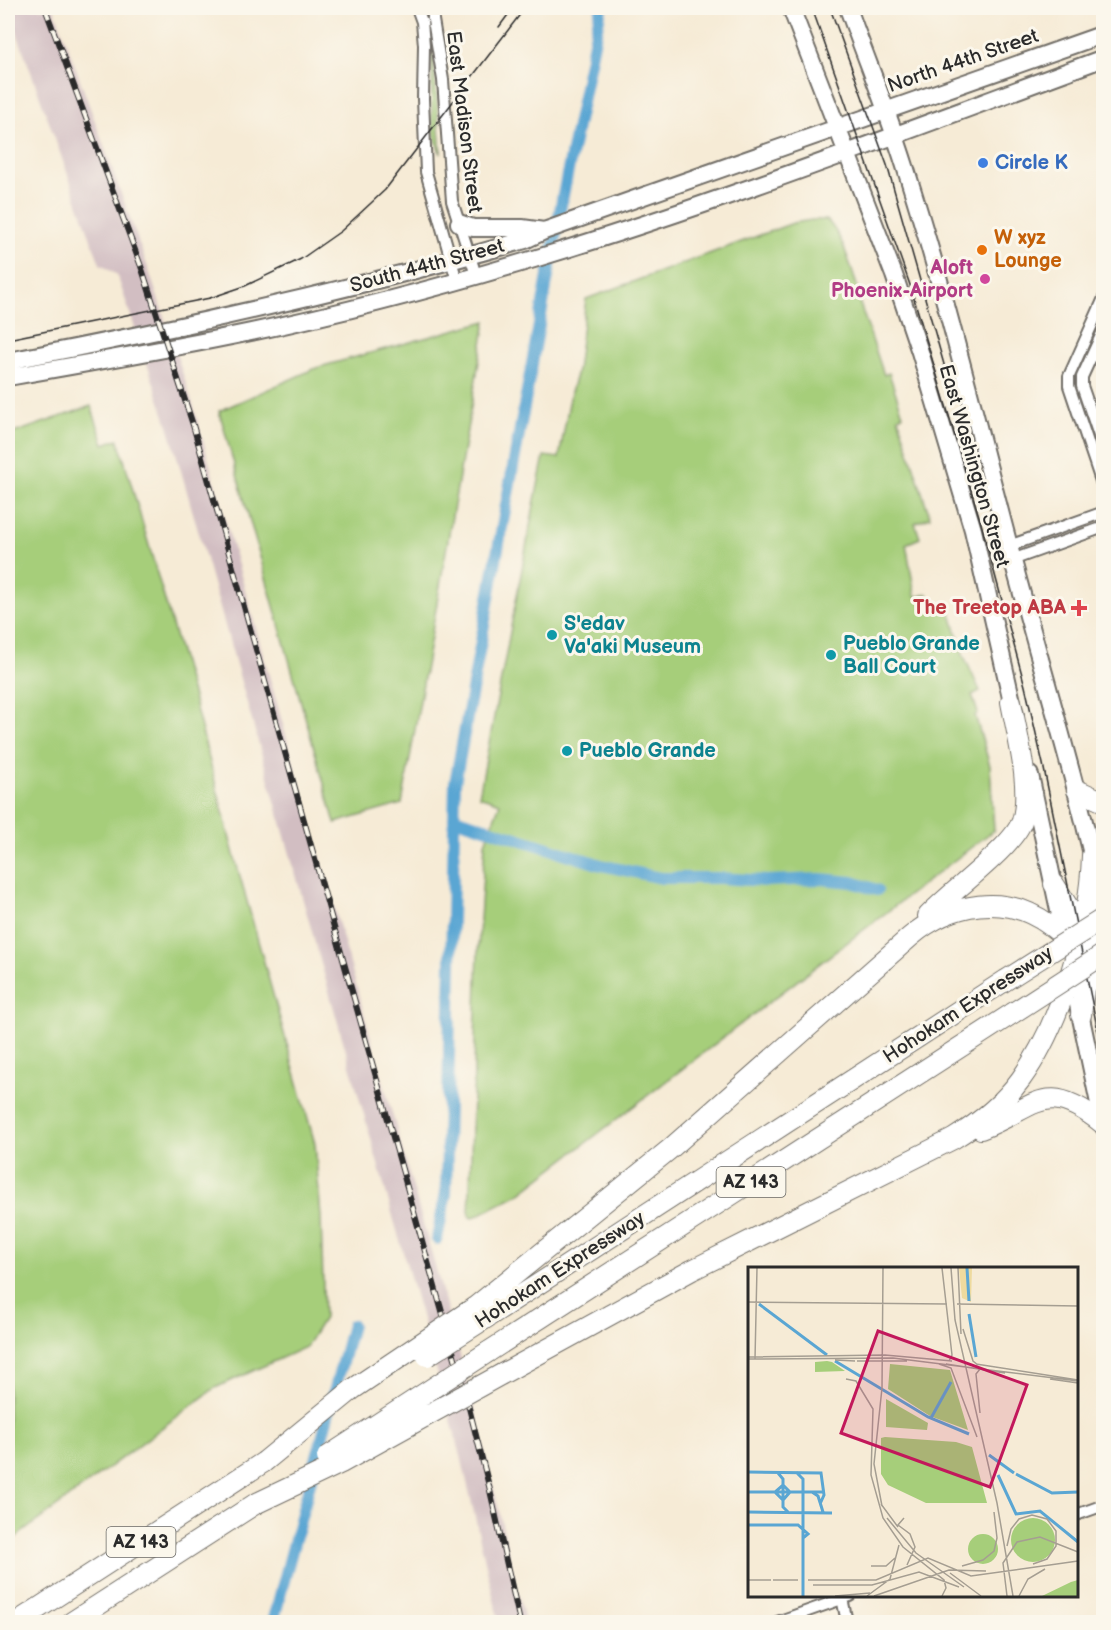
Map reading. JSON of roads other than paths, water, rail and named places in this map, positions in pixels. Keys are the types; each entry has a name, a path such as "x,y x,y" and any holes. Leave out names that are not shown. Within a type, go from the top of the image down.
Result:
{"highway":[{"path":"910,937 941,903 1007,844 1021,822 1025,797 1024,783 1011,702"},
{"path":"1077,790 1104,802"},
{"path":"1081,1015 1092,855"},
{"path":"1054,884 1104,986"},
{"path":"479,1313 932,920 950,911 987,905 1007,907 1036,916 1085,951"},
{"path":"953,1139 989,1114 1021,1079 1049,1028 1104,909"},
{"name":"Hohokam Expressway","path":"17,1623 264,1462 479,1313 1104,918"},
{"name":"Hohokam Expressway","path":"72,1623 1013,1013 1085,951"},
{"path":"255,1504 341,1462 722,1254 953,1139 995,1124 1047,1099 1063,1100 1078,1105 1103,1125"}],"main road":[{"name":"East Washington Street","path":"791,8 907,312 932,391 973,530 1054,884"},
{"name":"East Washington Street","path":"848,8 908,175 940,284 1010,553 1077,790 1104,909"},
{"name":"North 44th Street","path":"837,129 1104,34"},
{"path":"846,152 1104,58"},
{"name":"South 44th Street","path":"8,361 216,320 451,262 525,240 583,217 837,129"},
{"name":"South 44th Street","path":"8,377 252,332 377,303 578,246 846,152"},
{"path":"459,223 473,228 522,228 544,231"},
{"path":"1081,1015 1103,1125"}],"street":[{"name":"East Madison Street","path":"417,8 424,36 423,123 426,172 457,281"},
{"name":"East Madison Street","path":"433,8 442,80 452,201 476,275"},
{"path":"1104,298 1069,376 1069,386 1104,490"},
{"path":"1104,329 1082,377 1082,386 1104,450"},
{"path":"1010,553 1104,512"},
{"path":"1010,553 1104,527"},
{"path":"1078,1515 1104,1505"},
{"path":"777,1623 846,1597 847,1623"}],"waterway":[{"path":"437,1239 446,1193 455,783 562,200 601,8"},
{"path":"454,818 601,865 661,878 766,881 820,879 852,882 877,890"},
{"path":"273,1622 352,1325"}],"tram line":[{"path":"499,27 513,8"},
{"path":"8,339 210,298 245,286 301,259 341,231 385,190 525,8"},
{"path":"812,8 910,285 981,523 1025,686 1043,764 1104,1061"},
{"path":"830,8 887,165 949,382"}],"railway":[{"path":"45,8 142,269 193,425 469,1408 520,1622"}],"place":[{"name":"Circle K","path":"983,163"},
{"name":"W xyz Lounge","path":"982,250"},
{"name":"Aloft Phoenix-Airport","path":"985,279"},
{"name":"The Treetop ABA","path":"1079,608"},
{"name":"S'edav Va'aki Museum","path":"552,635"},
{"name":"Pueblo Grande Ball Court","path":"831,655"},
{"name":"Pueblo Grande","path":"567,751"}]}
